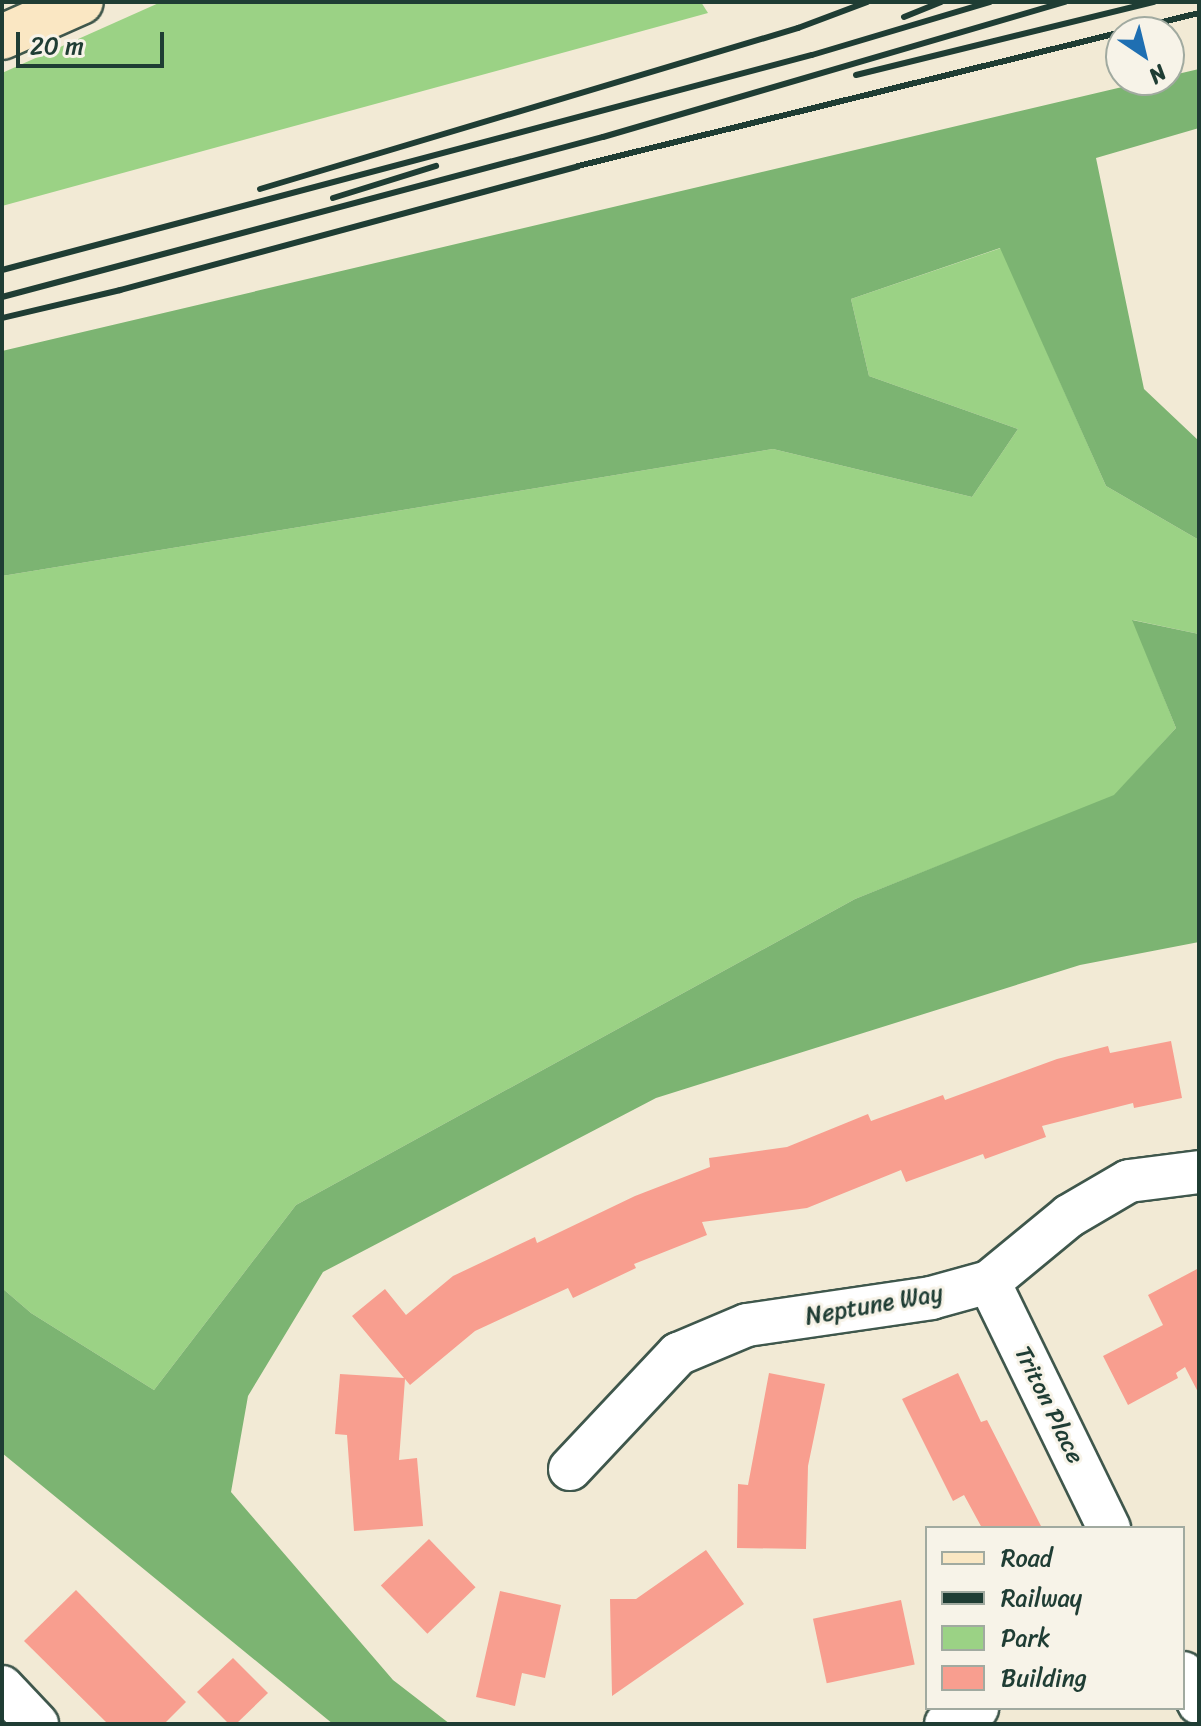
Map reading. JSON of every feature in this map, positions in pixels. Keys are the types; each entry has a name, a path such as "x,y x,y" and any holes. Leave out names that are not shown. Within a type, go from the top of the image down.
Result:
{"main road":[{"path":"2,37 81,2"}],"street":[{"name":"Neptune Way","path":"570,1469 678,1354 747,1325 931,1298 989,1282 1069,1216 1129,1181 1199,1172"},
{"name":"Triton Place","path":"989,1282 1108,1526"},
{"path":"1185,1677 1199,1703"},
{"path":"2,1687 37,1724"},
{"path":"946,1724 973,1710"}],"green space":[{"path":"161,2 701,2 708,13 2,206 2,73"},
{"path":"1199,69 1199,128 1096,158 1144,389 1199,441 1199,540 1106,486 1000,248 851,299 869,376 1018,429 972,497 773,449 2,576 2,351 1105,91 1105,96 1185,96 1185,72"},
{"path":"1001,248 1106,486 1199,540 1199,634 1133,620 1176,728 1114,796 855,899 296,1205 154,1390 31,1313 2,1288 2,576 773,449 972,497 1018,429 869,376 851,299"},
{"path":"1132,620 1199,634 1199,942 1080,965 656,1098 323,1272 248,1396 231,1492 393,1680 450,1724 333,1724 2,1453 2,1288 31,1313 154,1390 296,1205 855,899 1114,795 1176,728"}],"building":[{"path":"1171,1041 1182,1098 1134,1108 1133,1103 1042,1126 1046,1137 985,1159 983,1154 906,1182 901,1170 807,1208 702,1222 707,1235 634,1264 636,1268 573,1298 568,1288 475,1331 410,1385 405,1379 399,1460 417,1458 423,1526 354,1531 347,1435 335,1434 340,1374 404,1378 352,1316 385,1289 406,1315 453,1276 535,1237 537,1243 635,1196 710,1167 709,1158 787,1147 868,1114 871,1121 943,1095 945,1100 1057,1059 1108,1046 1110,1053"},
{"path":"1199,1268 1199,1394 1185,1367 1176,1373 1178,1378 1128,1405 1103,1356 1163,1325 1148,1295"},
{"path":"769,1373 825,1384 808,1466 806,1549 737,1548 738,1484 748,1485"},
{"path":"958,1373 981,1422 987,1420 1041,1526 981,1526 964,1495 953,1501 902,1399"},
{"path":"429,1539 476,1587 427,1634 381,1586"},
{"path":"706,1550 744,1604 612,1696 610,1599 636,1599"},
{"path":"76,1590 186,1702 164,1724 108,1724 24,1641"},
{"path":"500,1591 561,1605 545,1678 522,1673 515,1706 476,1697"},
{"path":"901,1600 915,1665 827,1683 813,1619"},
{"path":"233,1658 268,1693 236,1724 229,1724 197,1692"}],"railway":[{"path":"260,189 798,28 867,2"},
{"path":"904,17 941,2"},
{"path":"2,270 812,55 990,2"},
{"path":"2,297 603,137 1066,2"},
{"path":"856,75 1154,2"},
{"path":"2,318 120,290 578,166 1199,13"},
{"path":"333,198 436,166"}]}
